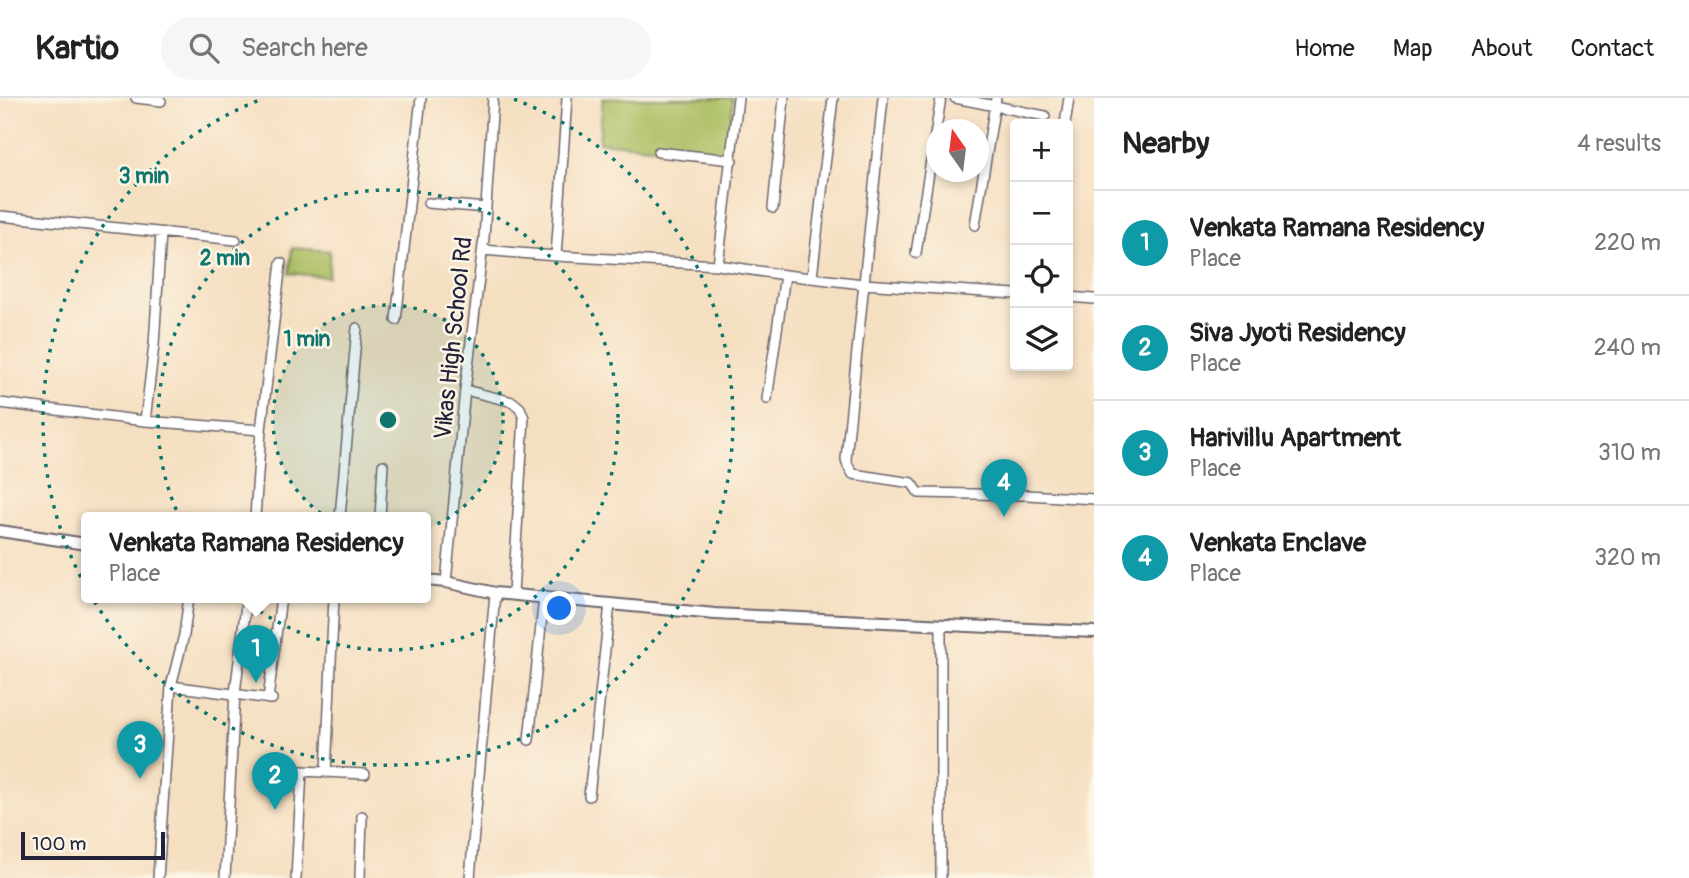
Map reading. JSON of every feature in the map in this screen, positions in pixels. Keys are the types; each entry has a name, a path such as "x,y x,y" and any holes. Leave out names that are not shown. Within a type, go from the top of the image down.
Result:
{"street":[{"path":"136,98 161,101"},
{"path":"396,320 421,98"},
{"name":"Vikas High School Rd","path":"446,582 465,390 483,250 493,98"},
{"path":"556,256 567,98"},
{"path":"718,265 738,98"},
{"path":"773,208 784,98"},
{"path":"812,278 834,98"},
{"path":"883,98 846,459 848,466 853,474 912,483 919,494 1094,499"},
{"path":"916,253 941,98"},
{"path":"955,98 995,102 1045,116"},
{"path":"1066,119 1069,98"},
{"path":"975,225 995,102"},
{"path":"658,152 732,160"},
{"path":"428,203 486,208"},
{"path":"0,216 236,240"},
{"path":"145,421 154,345 161,233"},
{"path":"483,250 718,265 863,284 1010,294"},
{"path":"254,512 261,430 281,262"},
{"path":"767,398 785,275"},
{"path":"1073,297 1094,299"},
{"path":"340,512 357,328"},
{"path":"465,390 513,402 520,408 524,418 513,593"},
{"path":"0,403 145,421 261,430"},
{"path":"380,512 383,465"},
{"path":"0,531 81,543"},
{"path":"431,580 495,593 715,614 1094,632"},
{"path":"470,878 495,593"},
{"path":"529,740 544,597"},
{"path":"158,878 172,686 188,603"},
{"path":"225,878 235,693 246,603"},
{"path":"172,686 270,699 280,603"},
{"path":"327,773 334,603"},
{"path":"589,796 610,604"},
{"path":"941,626 941,878"},
{"path":"296,878 302,771 365,774"},
{"path":"359,878 362,816"}],"green space":[{"path":"603,98 733,98 728,154 599,142"},
{"path":"292,248 330,251 328,277 289,273"}],"place":[{"name":"Venkata Enclave","path":"1004,517"},
{"name":"Venkata Ramana Residency","path":"256,683"},
{"name":"Harivillu Apartment","path":"140,779"},
{"name":"Siva Jyoti Residency","path":"275,810"}]}
